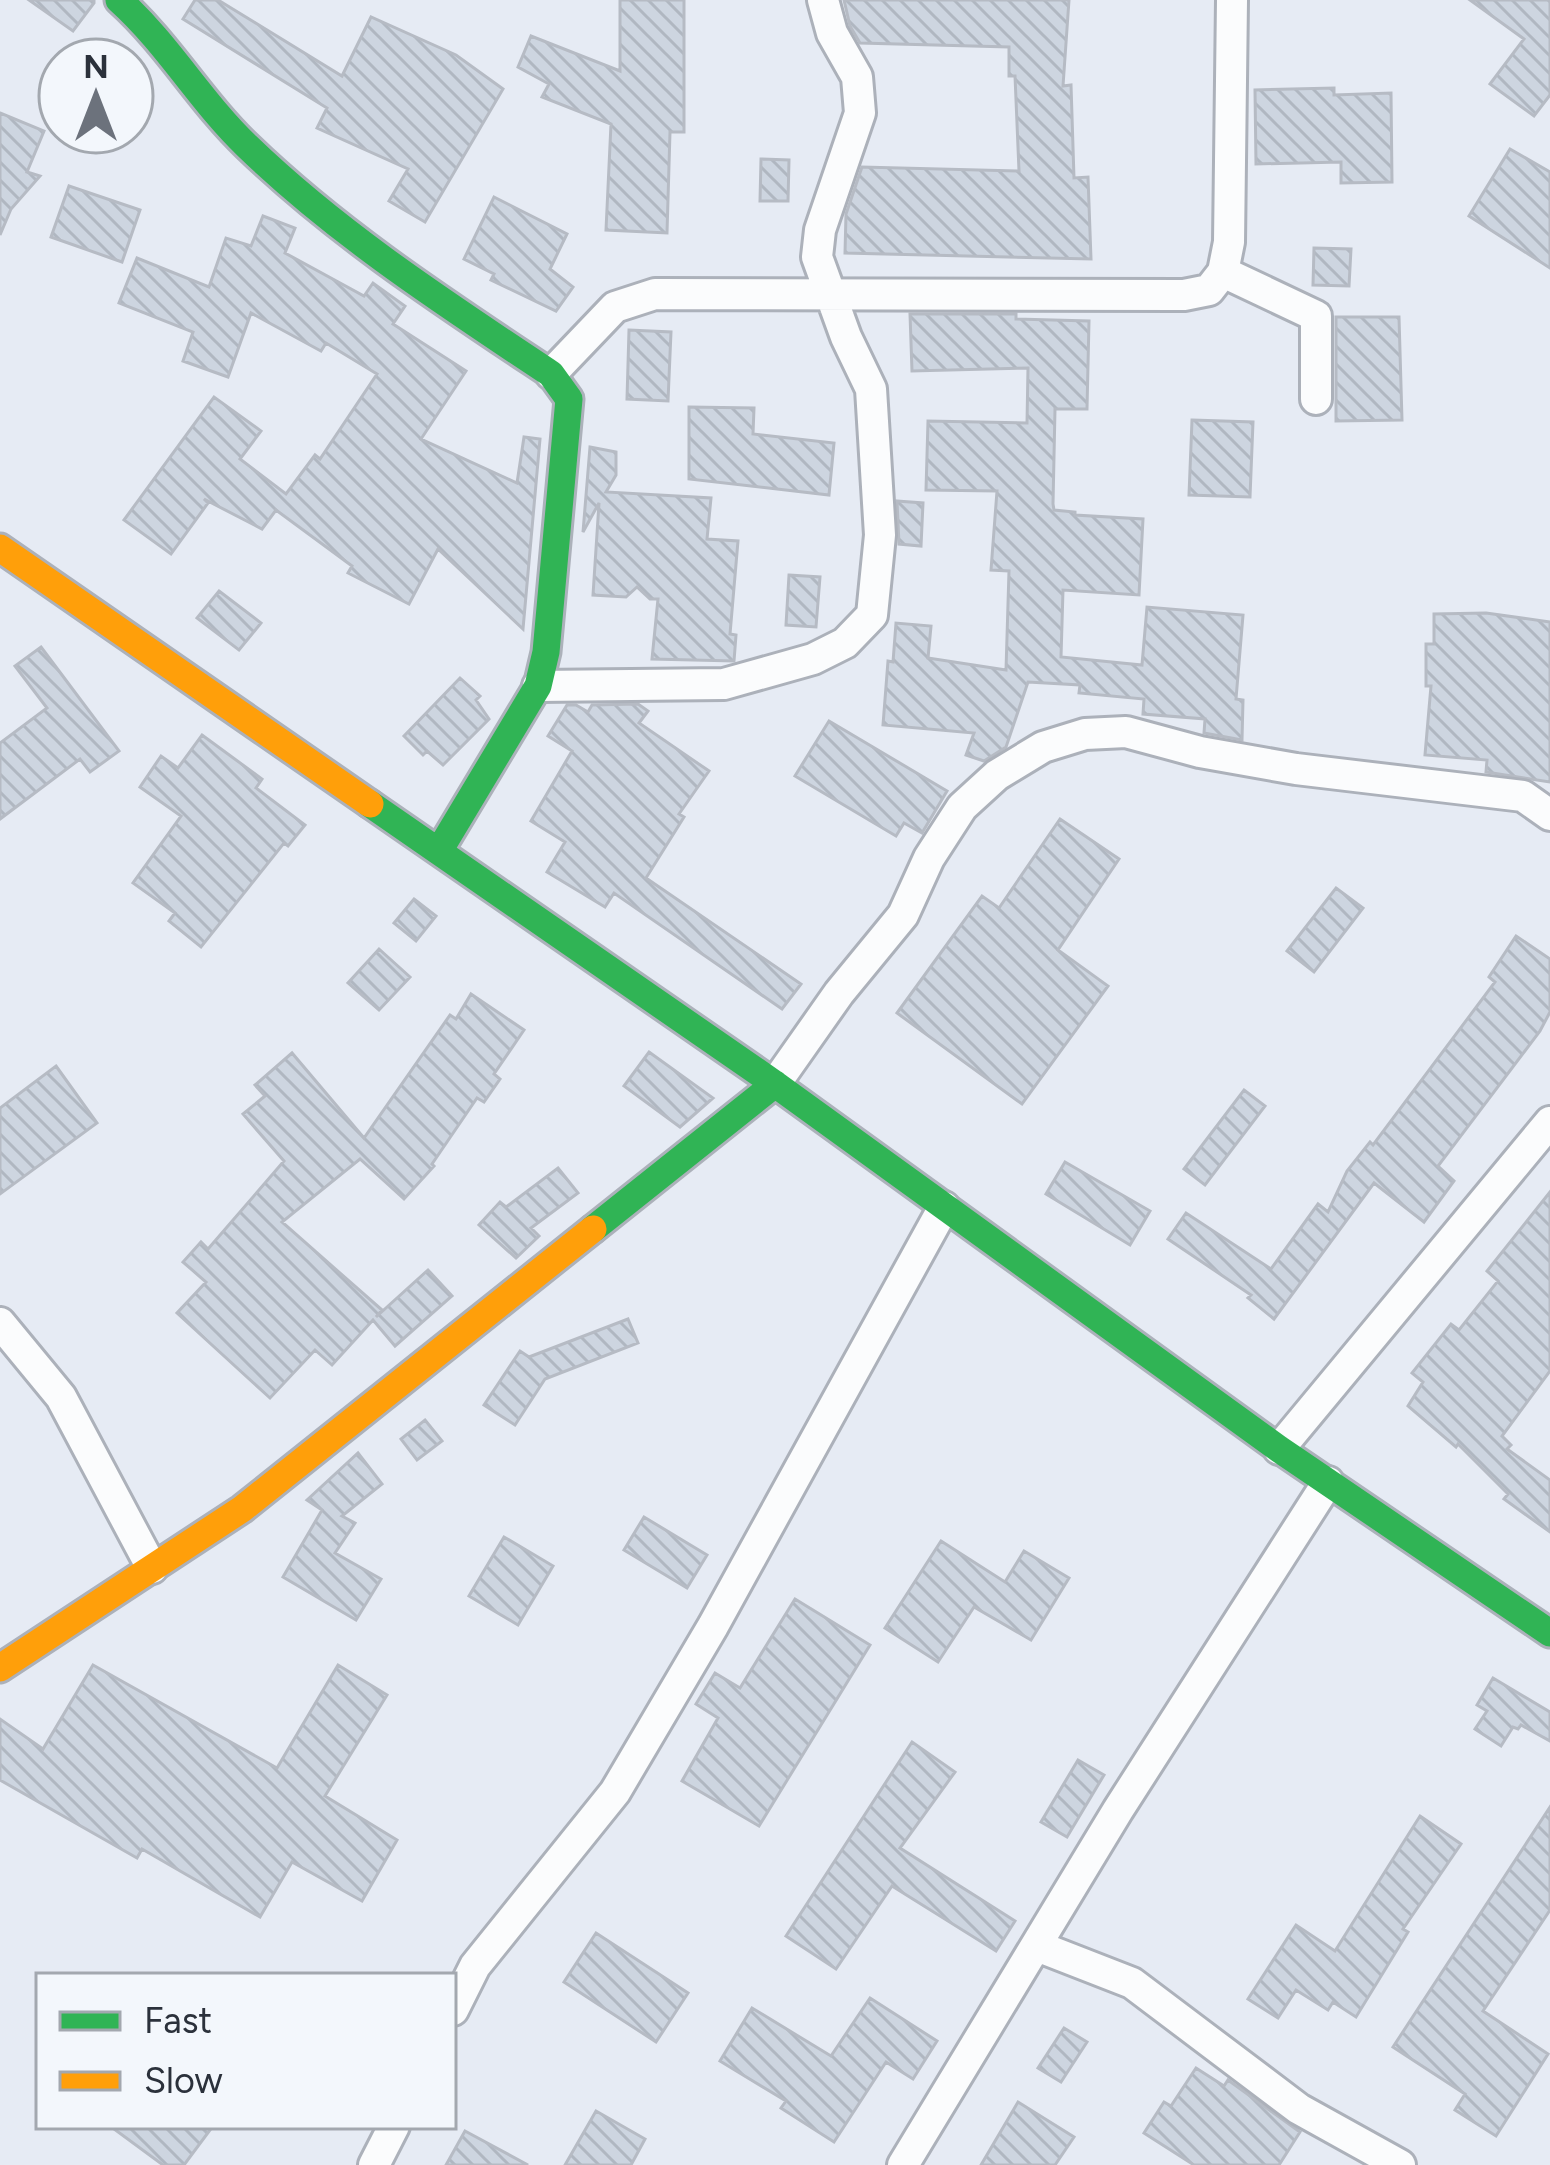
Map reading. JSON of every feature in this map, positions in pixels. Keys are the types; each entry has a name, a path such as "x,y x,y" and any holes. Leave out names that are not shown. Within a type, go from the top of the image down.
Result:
{"street":[{"path":"119,0 145,21 244,143 305,196 551,374 569,399 551,609 538,686 439,850"},
{"path":"538,686 724,684 813,659 845,643 872,615 880,535 871,388 817,257 820,230 860,113 857,77 832,33 823,0"},
{"path":"551,374 615,307 655,294 1184,295 1209,290 1222,272 1229,242 1232,0"},
{"path":"1222,272 1316,316 1316,399"},
{"path":"0,548 775,1084 1279,1449 1550,1633"},
{"path":"0,1668 278,1481 775,1084 839,993 903,914 928,858 962,807 997,775 1043,747 1085,734 1126,732 1200,752 1296,769 1523,796 1550,815"},
{"path":"1279,1449 1550,1122"},
{"path":"456,2004 475,1966 615,1792 713,1626 944,1207"},
{"path":"0,1323 61,1396 152,1568"},
{"path":"903,2165 1118,1810 1328,1482"},
{"path":"1037,1946 1132,1983 1299,2109 1400,2165"},
{"path":"374,2165 392,2129"}],"building":[{"path":"29,0 94,0 94,3 73,31"},
{"path":"195,0 218,0 342,76 371,17 456,55 503,89 425,222 389,201 408,169 317,128 327,108 183,19"},
{"path":"620,0 684,0 684,132 670,132 667,233 606,230 611,124 542,97 549,84 518,67 531,36 620,71"},
{"path":"844,0 1069,0 1063,86 1071,85 1074,178 1088,177 1091,259 845,253 846,214 862,167 1019,171 1015,76 1009,76 1009,47 860,43"},
{"path":"1470,0 1550,0 1550,95 1534,116 1490,84 1524,39"},
{"path":"1334,88 1334,95 1391,93 1392,182 1341,183 1341,162 1256,164 1255,90"},
{"path":"0,113 36,128 36,150 27,172 40,176 11,209 0,235"},
{"path":"1510,149 1550,172 1550,268 1469,216"},
{"path":"761,159 789,160 788,201 760,201"},
{"path":"69,186 140,210 122,262 51,237"},
{"path":"494,197 567,234 550,269 573,287 556,311 491,280 494,274 464,259"},
{"path":"263,216 295,228 285,253 364,296 373,283 405,306 393,324 466,371 421,439 517,483 524,437 540,439 523,629 438,549 409,604 348,573 352,566 276,510 262,529 204,499 208,503 171,554 124,520 214,397 261,431 240,459 286,494 315,455 320,459 377,374 326,343 321,351 251,313 228,377 183,361 193,332 119,303 137,258 209,287 226,238 251,246"},
{"path":"1314,248 1351,249 1349,286 1313,285"},
{"path":"910,314 1016,314 1016,319 1089,321 1087,409 1055,409 1054,510 1143,519 1139,595 1063,590 1061,657 1142,665 1147,607 1243,615 1236,699 1243,700 1242,740 1204,733 1205,719 1143,714 1144,699 1079,693 1080,685 1028,682 1006,747 984,761 966,755 974,733 883,725 896,623 931,626 928,658 1006,670 1009,571 991,570 997,491 926,490 928,421 1027,423 1028,368 912,371"},
{"path":"1336,317 1399,317 1402,420 1336,421"},
{"path":"629,330 671,332 668,401 627,399"},
{"path":"689,407 754,408 753,434 834,443 829,495 689,479"},
{"path":"1192,420 1253,422 1250,497 1189,495"},
{"path":"590,447 616,452 616,475 606,492 711,498 707,539 738,541 730,634 736,635 734,661 652,659 658,599 650,599 637,587 626,597 593,595 599,503 583,532"},
{"path":"897,501 923,503 921,546 899,544"},
{"path":"789,575 820,577 816,627 786,625"},
{"path":"219,591 261,623 239,650 197,618"},
{"path":"1486,613 1550,622 1550,782 1486,772 1487,760 1425,755 1431,686 1426,686 1426,644 1434,644 1434,614"},
{"path":"41,647 119,751 90,772 80,759 0,819 0,743 47,708 15,666"},
{"path":"460,678 480,696 476,700 489,719 443,765 427,751 423,755 404,736"},
{"path":"638,704 648,711 639,723 709,771 679,814 684,817 646,878 801,984 782,1009 614,893 605,907 547,872 565,842 531,821 572,751 548,736 567,705 588,712 592,705"},
{"path":"829,721 947,791 922,833 904,823 896,836 795,776"},
{"path":"202,735 262,779 256,788 305,825 288,846 284,843 201,947 169,921 175,913 133,883 181,816 140,787 161,756 178,768"},
{"path":"1060,819 1119,859 1058,950 1108,986 1022,1104 897,1013 982,896 999,908"},
{"path":"1336,888 1363,908 1314,972 1287,951"},
{"path":"414,899 436,916 416,941 394,923"},
{"path":"1516,936 1550,959 1550,1012 1438,1166 1454,1181 1424,1222 1374,1183 1274,1319 1248,1298 1251,1295 1168,1239 1186,1213 1271,1269 1318,1204 1328,1212 1347,1171 1370,1142 1373,1145 1495,982 1489,977"},
{"path":"379,949 410,977 379,1010 348,983"},
{"path":"471,994 524,1030 494,1074 500,1079 484,1102 477,1098 434,1166 404,1199 360,1159 282,1222 382,1310 376,1317 428,1270 452,1296 395,1346 373,1320 332,1365 315,1350 270,1398 177,1313 206,1282 183,1262 201,1242 208,1249 284,1161 243,1114 265,1096 255,1085 292,1053 364,1138 450,1015 456,1019"},
{"path":"649,1052 713,1098 680,1127 624,1086"},
{"path":"56,1066 97,1123 0,1194 0,1108"},
{"path":"1244,1090 1265,1106 1205,1185 1184,1169"},
{"path":"1065,1162 1150,1211 1130,1245 1046,1194"},
{"path":"558,1168 578,1193 531,1228 539,1236 516,1258 479,1225 500,1202 506,1207"},
{"path":"1550,1192 1550,1371 1502,1436 1511,1445 1507,1449 1550,1480 1550,1532 1504,1499 1508,1494 1458,1444 1456,1447 1408,1406 1423,1382 1412,1373 1451,1324 1459,1330 1498,1281 1487,1271"},
{"path":"628,1319 638,1343 545,1379 515,1425 484,1405 520,1351 529,1357"},
{"path":"425,1420 442,1441 417,1460 401,1439"},
{"path":"358,1453 382,1484 342,1516 355,1523 335,1553 381,1579 356,1620 283,1577 322,1510 307,1500"},
{"path":"644,1517 707,1555 687,1588 624,1550"},
{"path":"504,1537 553,1566 518,1625 469,1596"},
{"path":"941,1541 1005,1582 1024,1551 1069,1578 1031,1640 974,1607 938,1662 885,1628"},
{"path":"795,1599 870,1645 759,1826 682,1781 718,1718 696,1704 715,1673 740,1688"},
{"path":"93,1665 277,1768 338,1665 387,1695 325,1796 397,1840 362,1901 292,1862 260,1917 142,1849 137,1858 0,1780 0,1719 43,1749"},
{"path":"1493,1678 1550,1712 1550,1741 1521,1725 1513,1727 1501,1746 1475,1729 1487,1711 1477,1705"},
{"path":"912,1742 955,1772 900,1848 1015,1921 996,1951 892,1886 836,1969 786,1936"},
{"path":"1078,1760 1104,1775 1067,1837 1041,1822"},
{"path":"1550,1807 1550,1910 1483,2011 1548,2054 1496,2136 1455,2110 1465,2094 1393,2047"},
{"path":"1420,1816 1461,1844 1403,1929 1408,1932 1356,2017 1333,2002 1328,2010 1296,1990 1278,2018 1248,1999 1296,1925 1335,1951"},
{"path":"596,1933 688,1993 656,2042 564,1982"},
{"path":"870,1998 937,2041 913,2079 886,2062 834,2142 781,2108 786,2101 720,2061 752,2008 831,2056"},
{"path":"1064,2028 1087,2042 1061,2082 1038,2068"},
{"path":"1196,2068 1224,2086 1228,2080 1300,2132 1279,2165 1194,2165 1144,2133 1164,2102 1171,2106"},
{"path":"1018,2102 1074,2137 1055,2165 981,2165"},
{"path":"596,2111 645,2139 631,2165 565,2165"},
{"path":"114,2129 211,2129 184,2165 163,2165"},
{"path":"465,2131 528,2165 446,2165"}],"traffic: fast":[{"path":"119,0 230,129 282,178 394,267 551,374 569,399 546,652 538,686 439,851"},
{"path":"370,804 775,1084 1279,1449 1550,1633"},
{"path":"593,1229 775,1084"}],"traffic: slow":[{"path":"0,548 370,804"},
{"path":"0,1668 242,1509 593,1229"}]}
